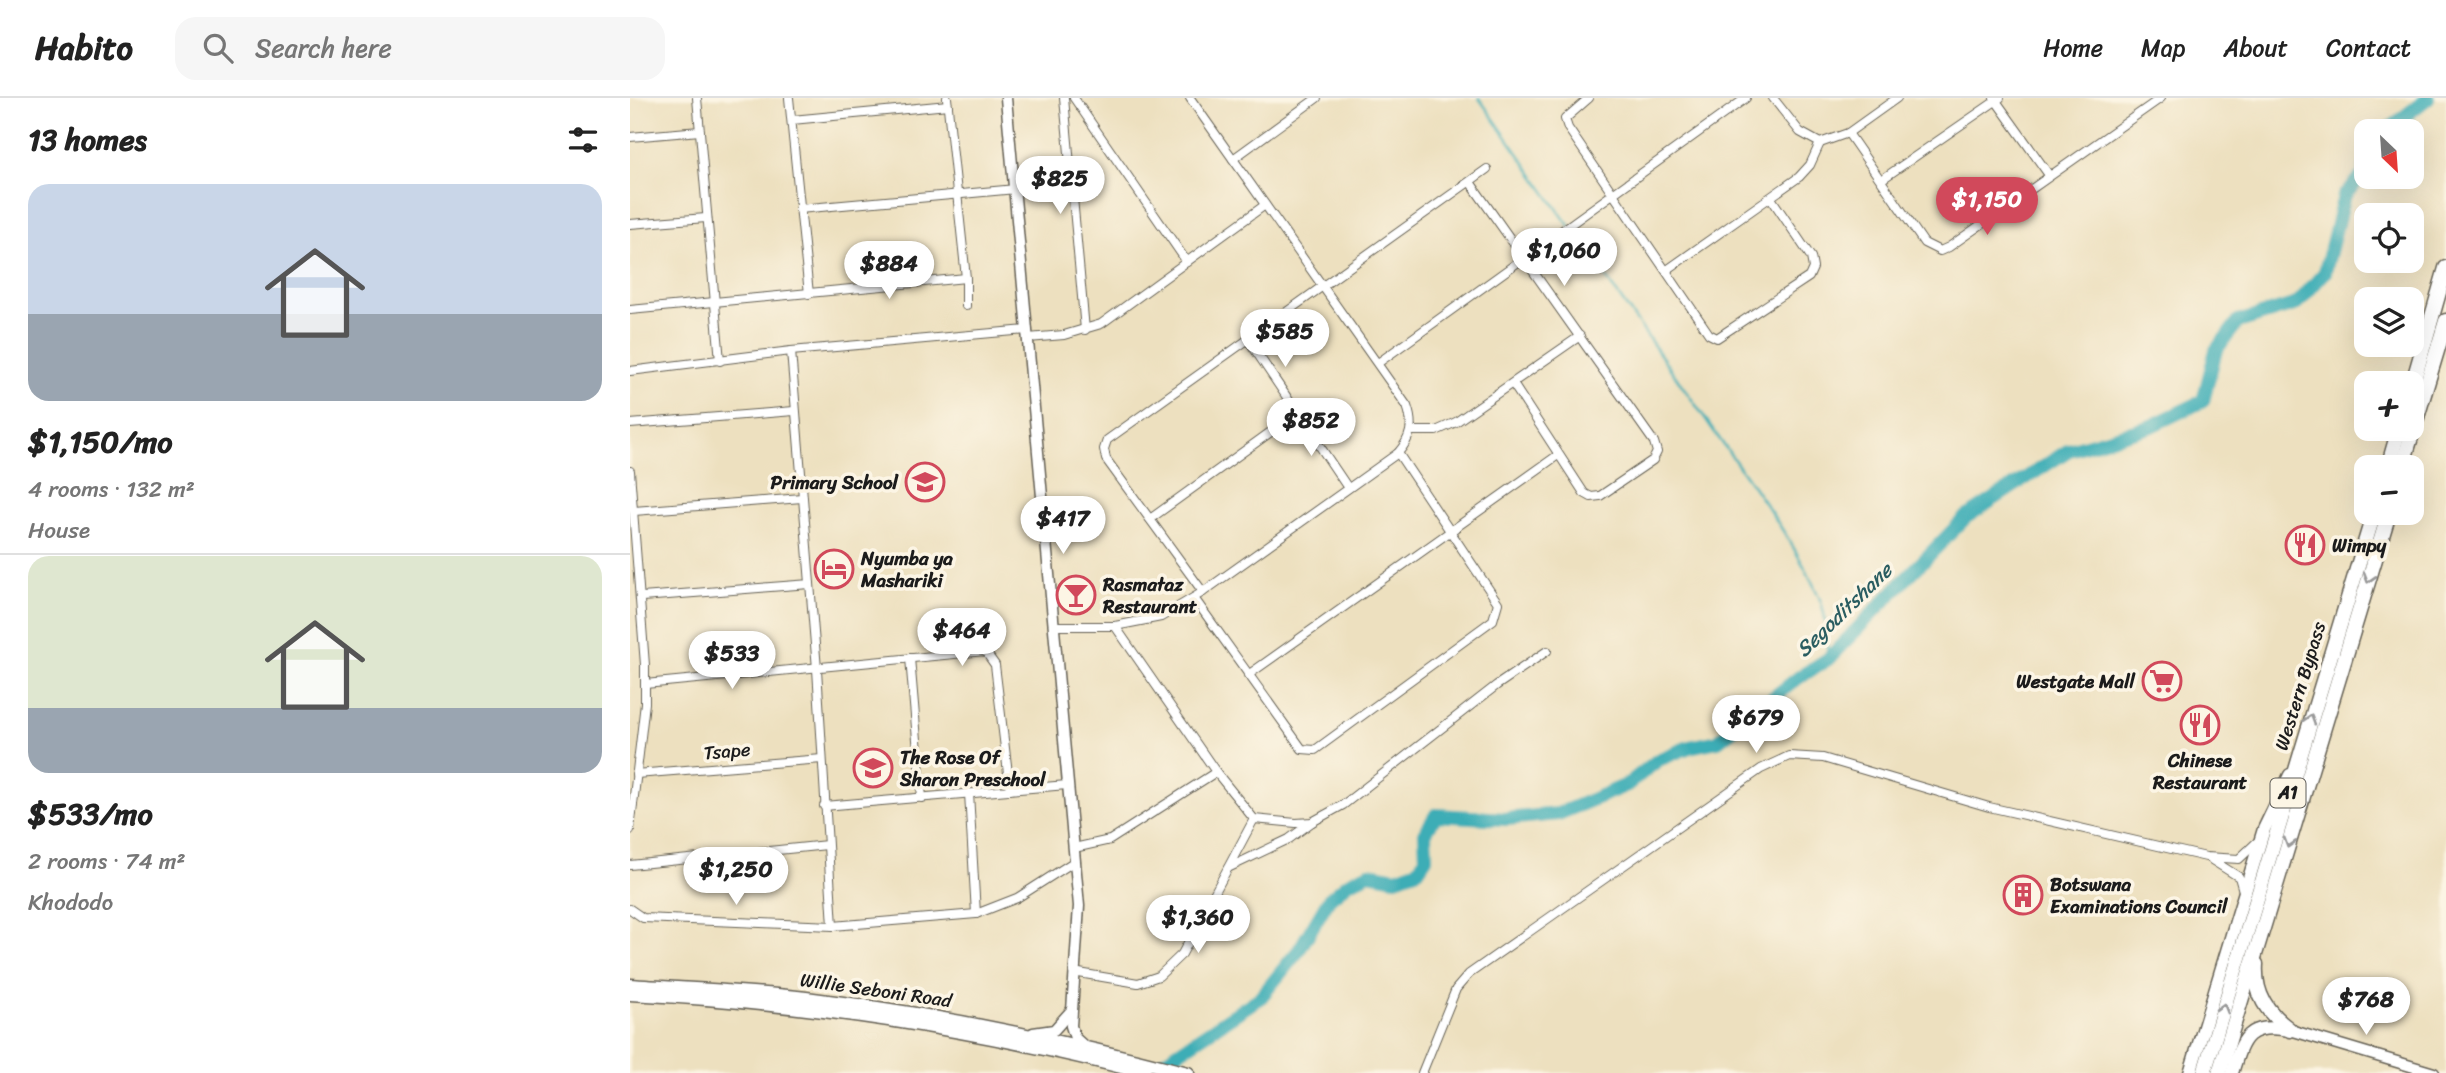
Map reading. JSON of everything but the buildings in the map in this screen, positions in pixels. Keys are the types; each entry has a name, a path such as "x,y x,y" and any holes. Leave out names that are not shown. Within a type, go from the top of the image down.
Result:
{"highway":[{"path":"2416,371 2446,268"},
{"path":"2406,455 2446,321"},
{"name":"Western Bypass","path":"2204,1073 2370,525"},
{"name":"Western Bypass","path":"2224,1070 2385,525"},
{"path":"2258,949 2256,971 2260,998 2277,1020 2290,1030"}],"main road":[{"path":"2190,1073 2264,828 2298,757"},
{"name":"Willie Seboni Road","path":"630,985 802,998 1026,1033 1085,1047 1112,1058"},
{"name":"Willie Seboni Road","path":"630,994 899,1021 1112,1058"},
{"path":"2224,1070 2252,1031 2264,1027 2290,1030"},
{"path":"1112,1058 1145,1073"},
{"path":"1112,1058 1188,1073"}],"street":[{"path":"697,98 720,361"},
{"path":"789,98 809,294"},
{"path":"1006,98 1079,906 1070,1012 1072,1034 1085,1047"},
{"path":"1064,98 1085,331"},
{"path":"1074,98 1188,262"},
{"path":"1054,626 1115,625 1161,617 1203,592 1398,453 1406,444 1411,431 1407,406 1190,98"},
{"path":"1233,159 1307,101 1317,98"},
{"path":"1589,98 1570,111 1565,119 1568,128 1710,334 1717,338 1809,277 1813,268 1811,257 1771,198"},
{"path":"1378,363 1746,98"},
{"path":"1773,98 1800,132 1820,143"},
{"path":"1667,270 1799,177 1810,165 1820,143 1848,133 1886,101 1897,98"},
{"path":"1848,133 1924,243 1940,251 2161,98"},
{"path":"1881,180 1997,99 2049,175"},
{"path":"792,120 947,101 966,278 966,306"},
{"path":"630,137 700,131"},
{"path":"1203,592 1106,459 1104,449 1107,440 1487,169"},
{"path":"1470,182 1654,442 1657,452 1653,460 1600,496 1591,497 1584,493 1513,384"},
{"path":"799,209 1016,189"},
{"path":"630,370 791,351 1085,331 1101,324 1265,205"},
{"path":"630,224 706,218"},
{"path":"630,310 966,278"},
{"path":"1411,431 1436,431 1513,384 1580,336"},
{"path":"1249,341 1348,488"},
{"path":"791,351 817,669 833,926"},
{"path":"630,424 794,411"},
{"path":"1150,519 1297,413"},
{"path":"1194,598 1302,749 1315,750 1493,620 1498,603 1453,531 1398,453"},
{"path":"1248,675 1559,455"},
{"path":"630,471 642,597 645,684 630,831"},
{"path":"634,511 802,498"},
{"path":"642,597 810,584"},
{"path":"1115,625 1216,772 1254,819 1312,822"},
{"path":"645,684 985,651 992,656 995,665 1010,790"},
{"path":"1227,869 1289,839 1312,822 1343,805 1497,685 1547,651"},
{"path":"910,658 922,797"},
{"path":"1420,1073 1456,989 1469,974 1761,769 1789,756 1823,758 1989,807 2206,858 2239,859 2253,849 2264,828"},
{"name":"Tsape","path":"636,774 821,759"},
{"path":"630,909 643,918 833,926 976,914 1017,898 1074,855 1110,839 1216,772"},
{"path":"824,806 1067,785"},
{"path":"969,793 976,914"},
{"path":"1073,972 1138,984 1159,976 1182,954 1254,819"},
{"path":"630,865 827,845"},
{"path":"2206,858 2239,877 2243,887 2242,902"},
{"path":"1026,1033 1054,1030 1070,1012"},
{"path":"2290,1030 2427,1072"}],"waterway":[{"path":"1479,98 1781,528 1822,604 1828,659"},
{"name":"Segoditshane","path":"2401,119 2428,98"},
{"name":"Segoditshane","path":"1151,1070 1261,997 1299,950 1329,899 1348,883 1369,873 1396,878 1418,870 1426,858 1425,833 1436,815 1506,819 1558,814 1627,785 1658,760 1689,747 1718,741 1798,678 1828,659 1965,518 2069,450 2149,427 2203,401 2216,350 2238,322 2297,304 2325,272 2344,196 2354,185"}],"place":[{"name":"Primary School","path":"925,482"},
{"name":"Wimpy","path":"2305,545"},
{"name":"Nyumba ya Mashariki","path":"834,569"},
{"name":"Rasmataz Restaurant","path":"1076,595"},
{"name":"Westgate Mall","path":"2162,681"},
{"name":"Chinese Restaurant","path":"2200,725"},
{"name":"The Rose Of Sharon Preschool","path":"873,768"},
{"name":"Botswana Examinations Council","path":"2023,895"}]}
